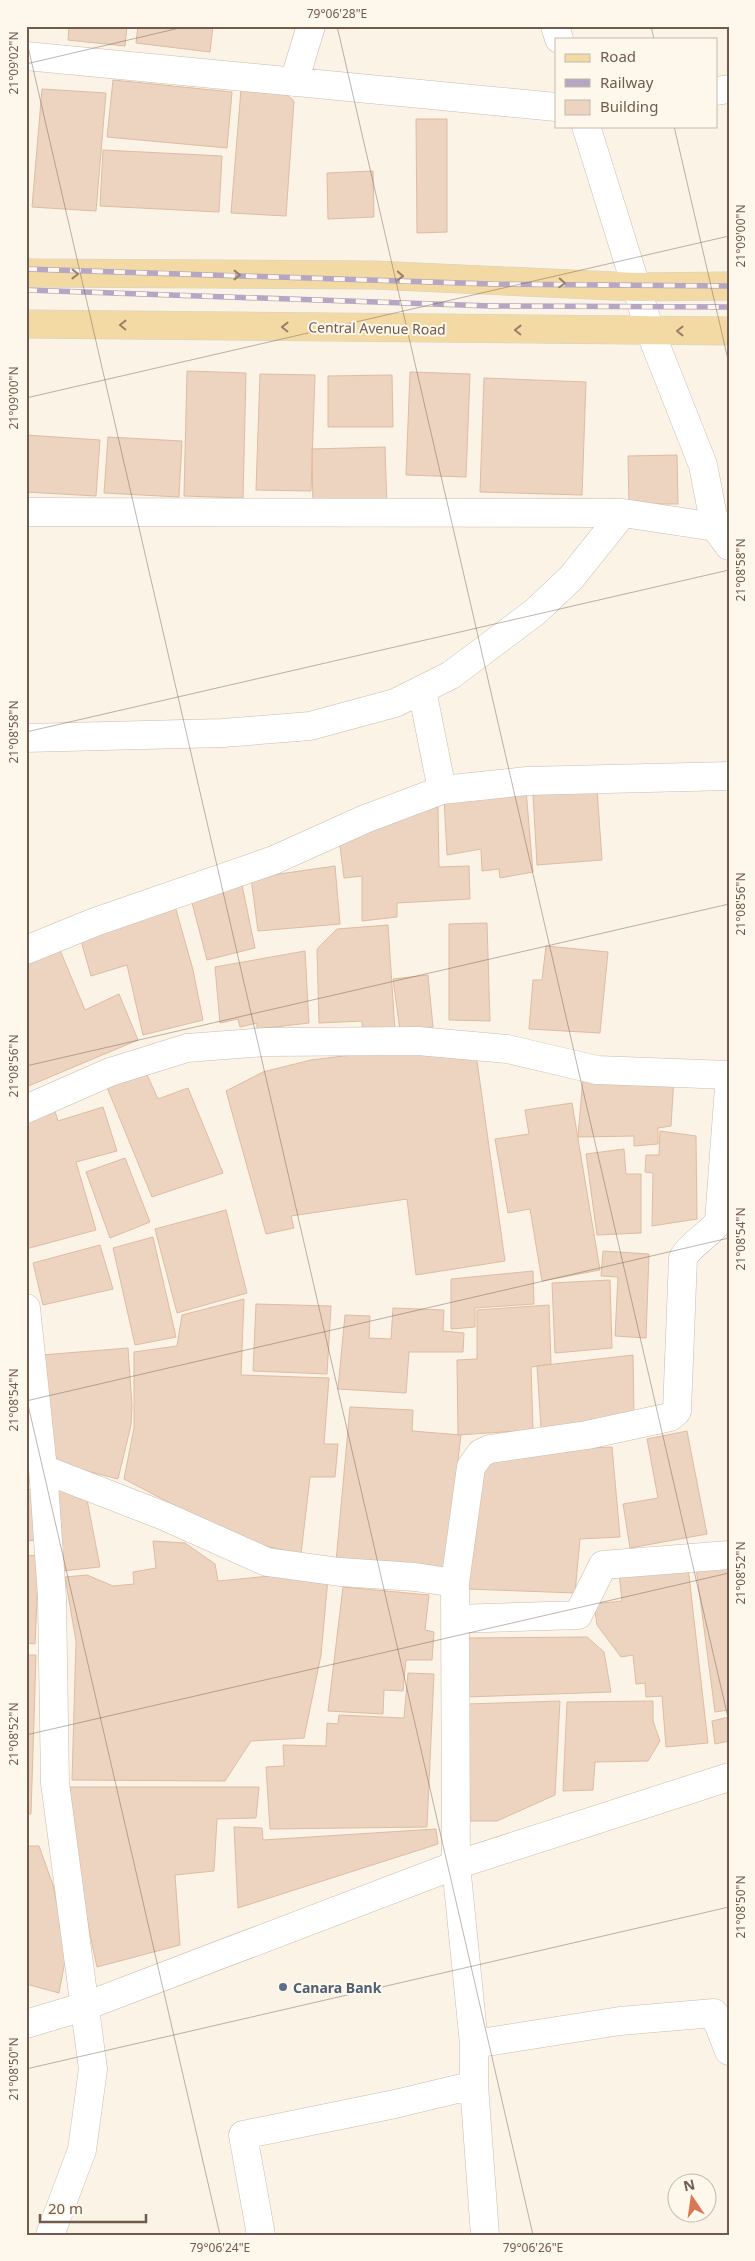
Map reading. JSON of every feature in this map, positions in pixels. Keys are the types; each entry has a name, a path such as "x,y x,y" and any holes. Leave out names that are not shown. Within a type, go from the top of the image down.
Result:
{"main road":[{"path":"26,273 374,275 636,286 729,286"},
{"name":"Central Avenue Road","path":"26,324 650,332 729,331"}],"street":[{"path":"294,82 311,26"},
{"path":"555,26 559,38"},
{"path":"26,56 555,107"},
{"path":"26,512 623,513 724,533 703,465 650,332 587,128"},
{"path":"26,738 223,733 310,726 395,703 451,675 535,612 571,578 623,513"},
{"path":"422,690 442,790"},
{"path":"26,950 95,922 274,860 365,819 442,790 527,781 729,776"},
{"path":"26,1109 110,1072 187,1048 266,1042 418,1041 507,1049 597,1070 729,1075"},
{"path":"485,2235 474,2085 474,2044 456,1865 455,1583 471,1467 482,1453 490,1449 597,1433 670,1417 677,1411 683,1258 693,1244 715,1228 719,1221 729,1086"},
{"path":"26,1308 31,1399 43,1468 52,1598 55,1783 83,2007 93,2069 82,2150 50,2235"},
{"path":"43,1468 164,1516 268,1562 340,1572 415,1577 455,1583"},
{"path":"455,1619 578,1614 603,1565 729,1555"},
{"path":"26,2024 83,2007 456,1865 729,1777"},
{"path":"26,2005 52,2015"},
{"path":"474,2044 620,2021 714,2013 729,2051"},
{"path":"261,2235 243,2135 395,2104 474,2085"}],"building":[{"path":"69,26 127,26 125,46 68,40"},
{"path":"138,26 213,26 210,52 136,43"},
{"path":"113,80 232,92 227,148 107,137"},
{"path":"42,89 106,93 96,211 32,207"},
{"path":"241,89 284,92 294,101 286,216 231,213"},
{"path":"416,119 447,119 447,232 417,233"},
{"path":"103,150 222,156 219,212 100,206"},
{"path":"373,171 374,217 328,219 327,173"},
{"path":"187,371 246,373 243,498 184,496"},
{"path":"410,372 470,374 466,477 406,475"},
{"path":"260,374 315,375 311,491 256,490"},
{"path":"392,375 393,427 328,427 328,376"},
{"path":"484,378 586,382 582,495 480,492"},
{"path":"26,435 100,440 96,496 26,492"},
{"path":"108,437 182,441 179,497 104,493"},
{"path":"385,447 387,508 313,510 312,449"},
{"path":"677,455 678,504 629,504 628,456"},
{"path":"597,789 602,860 537,865 533,794"},
{"path":"526,790 533,872 500,878 499,869 482,871 481,849 447,855 444,798"},
{"path":"438,807 439,867 469,866 470,899 397,903 397,917 362,921 362,876 344,878 340,846 387,818"},
{"path":"335,866 340,924 258,931 251,878"},
{"path":"242,885 255,948 207,960 191,899"},
{"path":"175,906 193,970 203,1020 143,1035 127,965 91,976 80,937"},
{"path":"487,923 490,1021 449,1020 449,924"},
{"path":"388,925 395,1031 363,1035 362,1021 319,1023 317,949 337,929"},
{"path":"57,943 85,1010 119,994 138,1040 26,1087 26,961"},
{"path":"546,946 608,952 600,1033 529,1029 533,980 542,980"},
{"path":"305,951 309,1023 257,1029 257,1023 240,1027 238,1019 220,1023 215,967"},
{"path":"428,975 433,1027 400,1030 393,979"},
{"path":"384,1051 476,1054 505,1261 416,1275 407,1199 291,1216 294,1228 266,1234 226,1091 263,1072 311,1060"},
{"path":"144,1068 158,1099 188,1088 223,1173 152,1197 106,1085"},
{"path":"583,1077 674,1077 671,1126 658,1128 658,1144 634,1146 634,1136 578,1137"},
{"path":"572,1103 600,1270 542,1281 530,1209 508,1213 495,1139 529,1134 525,1110"},
{"path":"53,1105 58,1121 103,1107 117,1151 76,1162 96,1230 26,1249 26,1114"},
{"path":"660,1131 696,1136 697,1219 652,1226 653,1173 645,1172 646,1155 659,1155"},
{"path":"624,1149 626,1174 641,1174 641,1233 597,1235 586,1154"},
{"path":"125,1158 150,1222 110,1238 86,1172"},
{"path":"226,1210 247,1293 177,1313 155,1229"},
{"path":"153,1237 176,1337 135,1345 113,1248"},
{"path":"100,1245 113,1289 43,1305 33,1263"},
{"path":"603,1251 649,1254 646,1338 615,1336 618,1277 601,1276"},
{"path":"533,1271 534,1304 475,1308 475,1327 451,1329 451,1279"},
{"path":"610,1280 612,1348 555,1353 552,1283"},
{"path":"244,1299 241,1375 329,1378 324,1444 338,1444 335,1477 310,1477 301,1554 243,1541 124,1479 134,1428 134,1352 177,1346 182,1315"},
{"path":"256,1304 331,1306 327,1374 253,1371"},
{"path":"549,1305 551,1364 531,1367 533,1430 458,1435 457,1360 477,1359 477,1310"},
{"path":"393,1308 444,1310 443,1331 464,1333 463,1352 409,1352 406,1393 338,1389 345,1315 370,1316 369,1338 391,1339"},
{"path":"128,1348 132,1406 131,1425 118,1479 52,1462 42,1355"},
{"path":"633,1355 634,1415 541,1428 537,1366"},
{"path":"350,1407 413,1410 412,1431 461,1435 445,1571 336,1562"},
{"path":"687,1431 707,1534 630,1548 623,1504 658,1498 647,1439"},
{"path":"26,1439 35,1482 26,1483"},
{"path":"612,1447 620,1537 580,1539 575,1593 467,1589 485,1462 494,1453"},
{"path":"50,1485 85,1489 100,1567 62,1571"},
{"path":"33,1489 37,1540 26,1541 26,1490"},
{"path":"153,1541 185,1543 215,1564 218,1581 302,1573 328,1578 321,1655 304,1738 251,1741 225,1781 72,1780 76,1641 65,1577 87,1575 113,1586 134,1584 133,1572 156,1568"},
{"path":"39,1555 35,1644 26,1643 26,1556"},
{"path":"729,1564 729,1710 715,1712 696,1567"},
{"path":"688,1567 708,1743 666,1747 662,1696 646,1697 645,1683 636,1684 633,1655 621,1657 597,1625 594,1604 622,1601 619,1573"},
{"path":"343,1587 429,1595 425,1630 434,1632 432,1660 406,1660 403,1691 384,1690 383,1714 328,1711"},
{"path":"587,1637 604,1652 611,1692 466,1697 467,1638"},
{"path":"26,1655 36,1655 31,1814 26,1814"},
{"path":"408,1673 434,1674 427,1827 270,1829 266,1767 284,1766 283,1745 326,1746 327,1723 338,1724 339,1715 404,1718"},
{"path":"560,1701 555,1795 497,1821 470,1821 468,1704"},
{"path":"653,1701 653,1721 660,1741 648,1761 595,1762 593,1790 563,1791 567,1702"},
{"path":"729,1717 729,1741 715,1744 712,1721"},
{"path":"70,1787 259,1787 256,1818 217,1819 214,1871 175,1875 180,1945 97,1967 71,1846"},
{"path":"234,1827 262,1828 263,1840 436,1829 438,1844 238,1908"},
{"path":"26,1846 39,1846 53,1885 67,1950 59,1993 26,1984"}],"railway":[{"path":"26,269 492,284 729,286"},
{"path":"26,290 491,306 729,307"}],"place":[{"name":"Canara Bank","path":"283,1987"}]}
